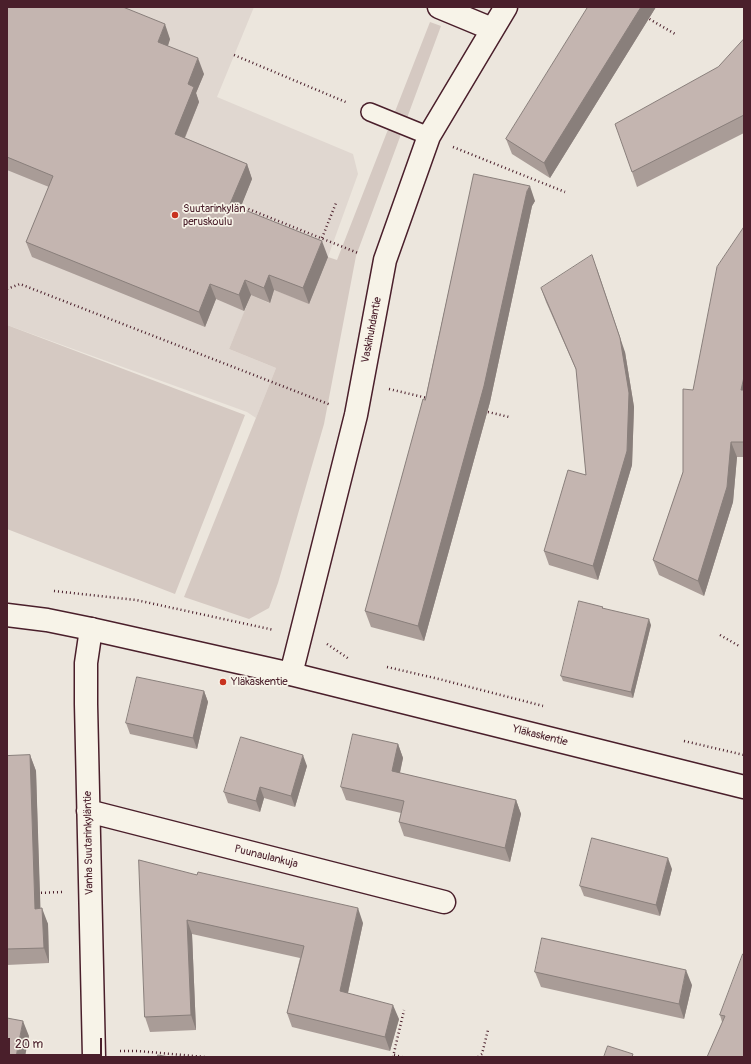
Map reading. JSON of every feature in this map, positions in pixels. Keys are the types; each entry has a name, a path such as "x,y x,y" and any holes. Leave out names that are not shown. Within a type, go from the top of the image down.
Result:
{"street":[{"path":"439,7 492,29"},
{"name":"Vaskihuhdantie","path":"291,674 356,415 385,260 429,136 506,7"},
{"name":"Yläkaskentie","path":"7,615 47,620 91,629 291,674 744,787"},
{"name":"Vanha Suutarinkyläntie","path":"91,629 86,663 94,1054"},
{"name":"Puunaulankuja","path":"88,811 444,902"}],"lane":[{"path":"370,112 429,136"}],"path":[{"path":"643,15 675,34"},
{"path":"234,55 370,112"},
{"path":"451,146 565,192"},
{"path":"322,238 336,203"},
{"path":"241,206 359,253"},
{"path":"7,289 20,284 336,407"},
{"path":"385,389 432,399"},
{"path":"478,410 509,417"},
{"path":"52,591 136,600 301,636 322,641 349,659"},
{"path":"720,635 739,646"},
{"path":"387,667 548,707"},
{"path":"683,741 744,755"},
{"path":"30,894 90,891"},
{"path":"402,1057 394,1056 404,1010"},
{"path":"478,1057 482,1054 488,1030"},
{"path":"94,1054 138,1051 205,1057"}],"shaded area":[{"name":"Suutarinkylän peruskoulu","path":"7,7 254,7 217,97 353,154 358,174 328,257 309,304 275,290 270,303 251,296 229,349 276,368 256,418 247,412 7,325"},
{"path":"430,22 441,26 356,256 324,424 278,583 269,608 249,619 184,597 276,368 229,349 251,295 269,303 274,290 309,303 328,257 337,260"},
{"path":"7,325 245,415 175,594 7,529"}],"building":[{"path":"7,7 123,7 165,24 158,42 198,58 188,84 194,87 175,134 247,164 230,204 322,241 303,288 269,275 264,288 245,280 239,295 210,284 199,312 26,242 53,176 7,157"},
{"path":"588,7 641,7 544,163 506,139"},
{"path":"744,39 744,115 632,172 615,124 718,67"},
{"path":"474,174 530,186 527,191 484,386 418,626 365,611 423,399 425,400"},
{"path":"744,227 744,377 741,390 744,390 744,442 731,442 727,487 698,581 653,560 683,472 683,389 693,390 717,267"},
{"path":"592,255 620,338 629,393 627,451 593,566 544,551 568,470 586,475 576,369 541,288"},
{"path":"579,601 649,619 631,692 561,676"},
{"path":"137,677 204,691 193,738 126,723"},
{"path":"353,734 398,744 392,771 516,800 505,848 399,822 404,801 341,787"},
{"path":"241,737 303,755 291,796 260,787 256,801 224,792"},
{"path":"30,755 35,909 42,908 44,948 7,949 7,756"},
{"path":"592,838 668,858 656,905 580,886"},
{"path":"139,860 197,875 198,872 358,908 340,991 393,1005 385,1037 287,1013 304,946 187,920 191,1015 145,1017"},
{"path":"542,938 686,970 679,1004 535,972"},
{"path":"743,954 744,1057 707,1057 725,1016 720,1015"},
{"path":"7,1018 23,1021 16,1057 7,1057"},
{"path":"608,1046 633,1054 632,1057 604,1057"},
{"path":"158,1055 169,1057 158,1057"}],"place":[{"name":"Suutarinkylän peruskoulu","path":"175,215"},
{"name":"Yläkaskentie","path":"223,682"}]}
